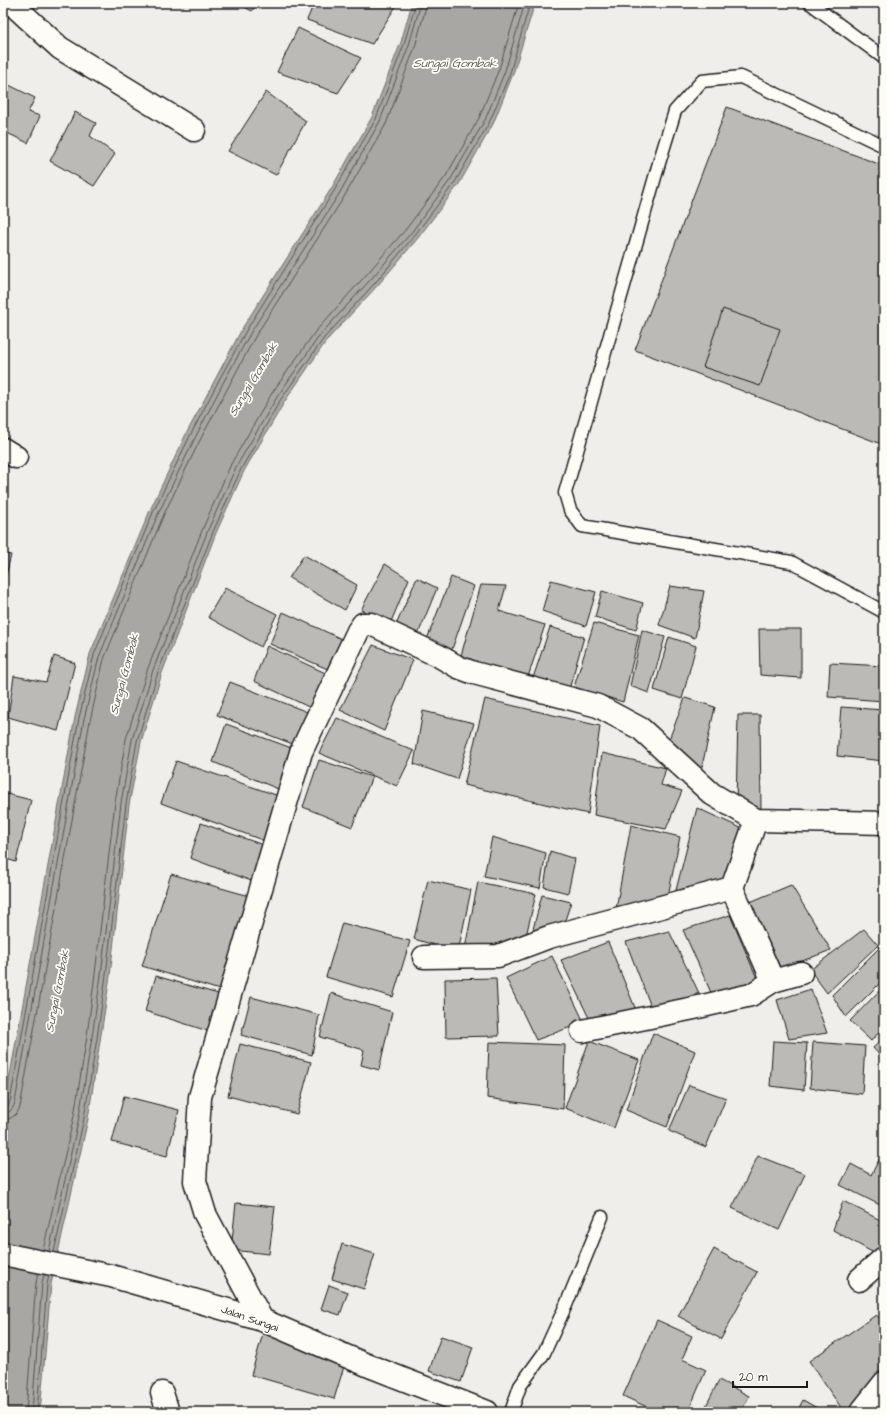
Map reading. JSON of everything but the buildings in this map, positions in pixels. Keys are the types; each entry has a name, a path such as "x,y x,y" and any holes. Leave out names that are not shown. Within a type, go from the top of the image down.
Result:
{"street":[{"path":"11,3 60,48 194,130"},
{"path":"262,1320 205,1214 195,1181 200,1097 301,752 358,631 363,624 371,624 439,656 458,667 474,673 598,706 641,729 712,794 756,820 884,823"},
{"path":"756,820 732,888 773,981"},
{"path":"424,957 498,956 549,937 732,888"},
{"path":"582,1031 751,995 773,981 802,973"},
{"name":"Jalan Sungai","path":"3,1254 111,1276 262,1320 367,1365 487,1412"},
{"path":"859,1280 884,1258"},
{"path":"861,1412 884,1383"}],"lane":[{"path":"810,3 884,58"},
{"path":"884,146 741,77 702,81 675,112 659,163 565,493 570,510 582,526 791,562 884,612"},
{"path":"511,1412 520,1386 544,1353 566,1305 602,1217"}],"water":[{"name":"Sungai Gombak","path":"412,3 535,3 513,74 493,124 459,184 418,238 378,285 327,340 285,401 244,471 216,533 162,673 141,742 129,805 110,976 88,1119 51,1284 40,1412 3,1412 3,1113 75,717 90,654 151,508 185,436 243,327 331,189 372,117 401,42"}]}
